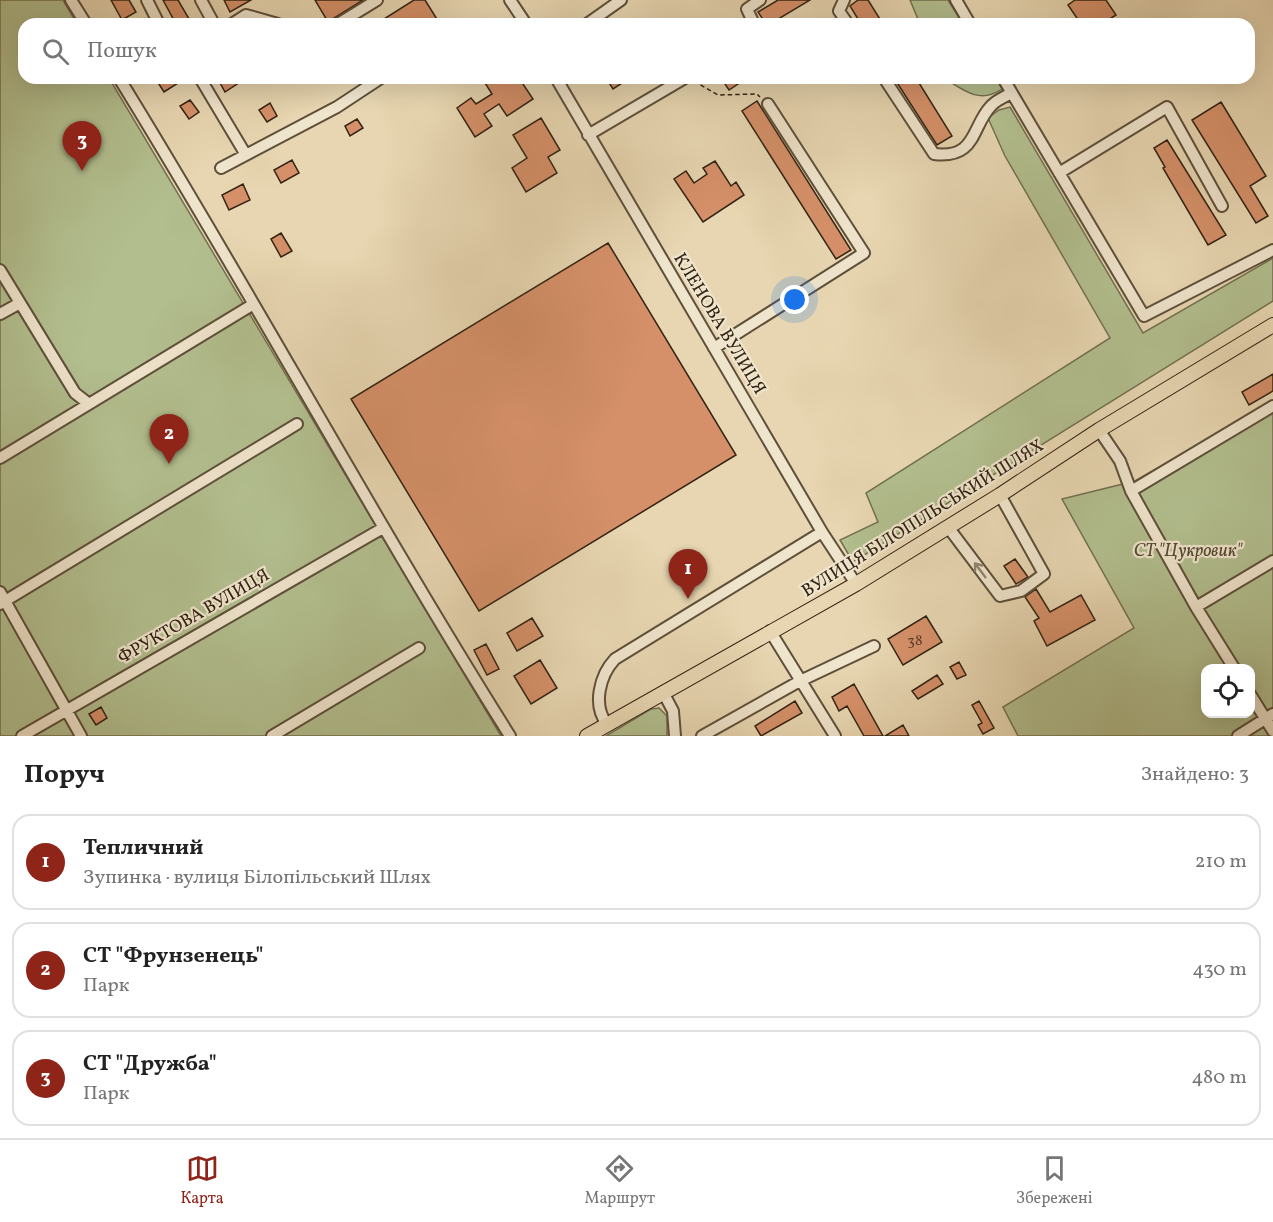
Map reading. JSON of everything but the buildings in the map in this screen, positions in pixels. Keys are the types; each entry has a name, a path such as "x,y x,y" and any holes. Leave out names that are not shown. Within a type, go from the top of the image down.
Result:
{"main road":[{"name":"ВУЛИЦЯ БІЛОПІЛЬСЬКИЙ ШЛЯХ","path":"587,736 856,584 1000,495 1099,430 1273,325"}],"street":[{"path":"71,0 82,18"},
{"path":"147,0 156,18"},
{"path":"201,0 211,18"},
{"path":"348,18 377,0"},
{"path":"510,0 522,18"},
{"path":"596,18 621,0"},
{"path":"751,18 747,9 759,0"},
{"path":"844,0 839,11 844,18"},
{"path":"956,0 966,18"},
{"path":"241,18 246,15 257,18"},
{"path":"123,84 204,216 252,305 383,528 510,736"},
{"path":"204,84 246,155"},
{"path":"220,168 337,107 372,84"},
{"name":"КЛЕНОВА ВУЛИЦЯ","path":"559,84 822,532 856,584"},
{"path":"588,135 676,84"},
{"path":"888,84 934,154 945,156 970,144 991,106 1011,93"},
{"path":"1006,84 1144,316 1273,250"},
{"path":"714,348 864,253 768,104"},
{"path":"1059,173 1167,107 1222,206"},
{"path":"0,270 75,393 89,404"},
{"path":"0,314 20,303"},
{"path":"0,458 252,305"},
{"path":"1131,491 1273,406"},
{"path":"81,736 2,599 297,424"},
{"path":"1099,430 1120,461 1131,491 1231,664"},
{"path":"948,527 1000,596 1021,591 1044,574 1000,495"},
{"name":"ФРУКТОВА ВУЛИЦЯ","path":"22,736 65,709 383,528"},
{"path":"607,724 602,718 598,703 606,669 615,659 822,532"},
{"path":"1196,607 1273,561"},
{"path":"770,632 835,736"},
{"path":"702,736 800,681 874,646"},
{"path":"272,736 419,648"},
{"path":"663,692 674,711 675,736"},
{"path":"1255,699 1269,716 1273,731"},
{"path":"1238,736 1269,716"}],"path":[{"path":"697,84 718,95 757,94 768,104"}],"green space":[{"path":"0,0 63,0 74,18 18,18 18,84 113,84 501,736 0,736"},
{"path":"910,0 948,0 959,18 918,18"},
{"path":"954,84 999,84 1002,89 979,96"},
{"path":"1010,107 1143,333 1273,258 1273,301 853,562 840,540 878,522 866,493 1110,338 1005,156 988,118 999,110"},
{"name":"СТ \"Цукровик\"","path":"1273,402 1273,736 1018,736 1003,707 1134,628 1062,499 1135,481"},
{"path":"659,708 667,716 667,736 606,736 651,709"}],"place":[{"name":"СТ \"Дружба\"","path":"82,171"},
{"name":"СТ \"Фрунзенець\"","path":"169,464"},
{"name":"Тепличний","path":"688,599"}]}
